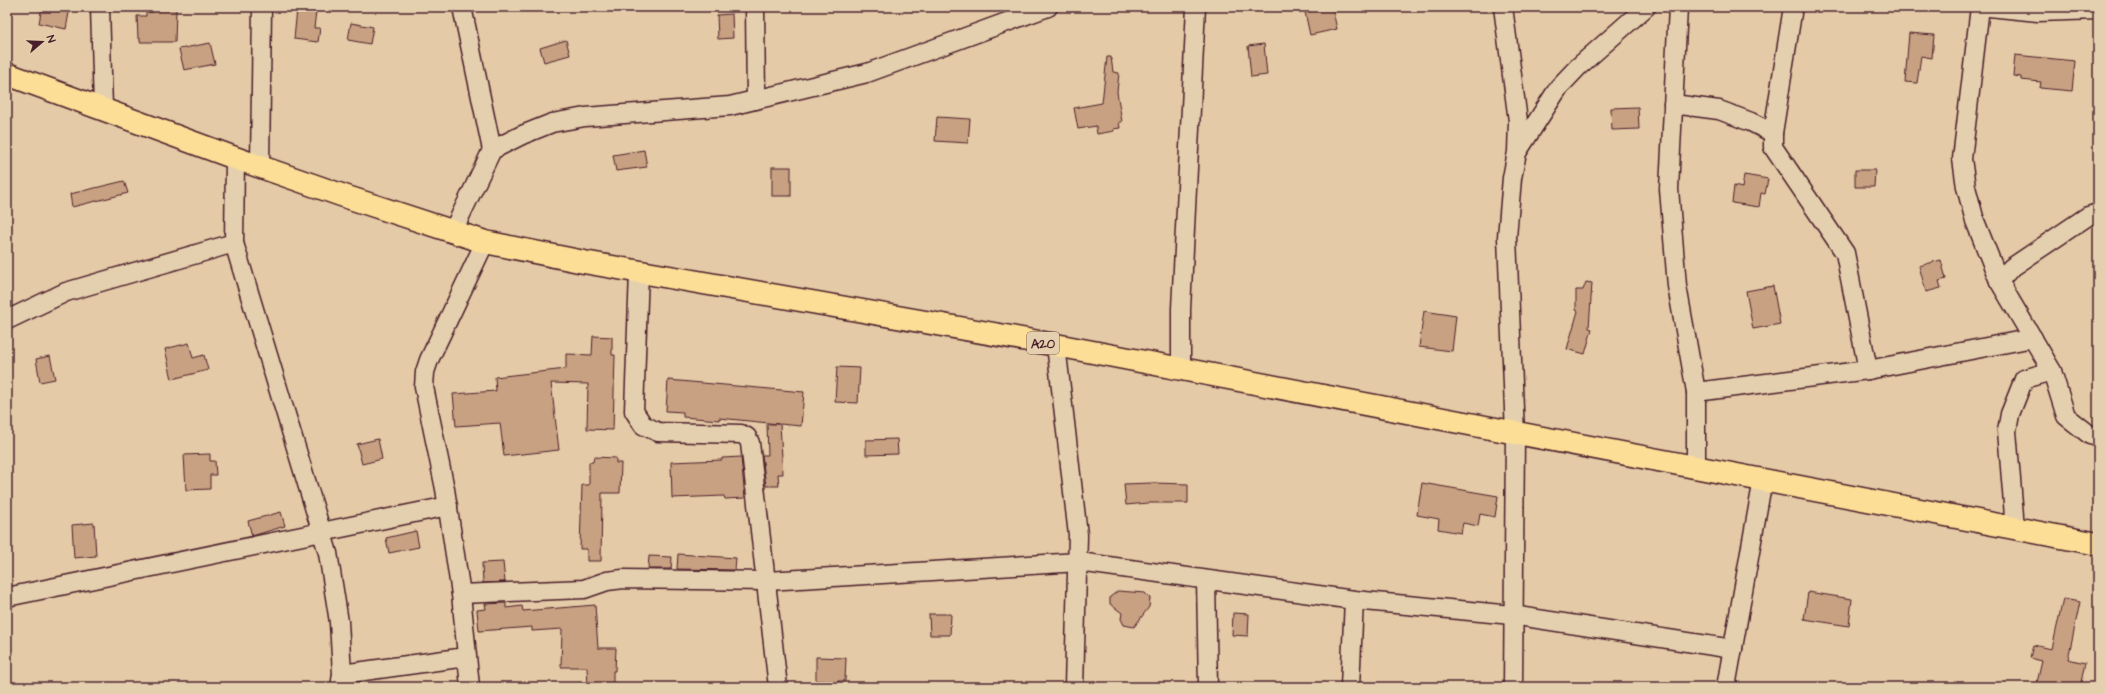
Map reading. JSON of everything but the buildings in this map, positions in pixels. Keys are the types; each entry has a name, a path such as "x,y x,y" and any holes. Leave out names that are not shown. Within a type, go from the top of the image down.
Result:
{"main road":[{"name":"A20","path":"7,74 103,108 235,158 485,242 639,272 1056,345 1515,434 1696,466 2098,544"}],"street":[{"path":"100,7 103,108"},
{"path":"260,166 262,7"},
{"path":"454,231 492,150 462,7"},
{"path":"755,7 756,100"},
{"path":"492,150 522,135 552,123 585,117 730,106 867,72 1048,7"},
{"path":"1181,369 1181,308 1196,7"},
{"path":"1503,7 1518,121 1517,152 1512,178 1507,237 1515,434 1512,615 1513,687"},
{"path":"1517,152 1559,87 1583,62 1646,7"},
{"path":"1678,7 1669,189 1677,286 1696,392 1696,466"},
{"path":"1792,7 1773,133 1773,147 1845,253 1868,370"},
{"path":"1980,7 1962,159 1963,172 1975,221 1999,281 2052,371 2066,416 2090,435 2098,437"},
{"path":"1989,7 2038,12 2098,10"},
{"path":"1673,104 1718,110 1751,122 1773,133"},
{"path":"235,158 234,243 328,554 338,615 341,680 466,657"},
{"path":"1999,281 2011,268 2088,216 2098,213"},
{"path":"470,687 460,594 448,506 424,387 425,372 429,360 485,242"},
{"path":"7,320 66,292 234,243"},
{"path":"639,272 634,411 643,425 658,432 741,434 748,437 750,443 767,582 778,687"},
{"path":"1696,392 1868,370 2033,338"},
{"path":"1056,345 1078,536 1079,562 1074,687"},
{"path":"2015,528 2007,431 2010,414 2024,379 2052,371"},
{"path":"1726,687 1763,479"},
{"path":"7,598 322,531 448,506"},
{"path":"460,594 584,589 607,581 623,579 767,582 1079,562 1354,600 1512,615 1734,648"},
{"path":"1206,580 1208,687"},
{"path":"1350,687 1354,600"}]}
